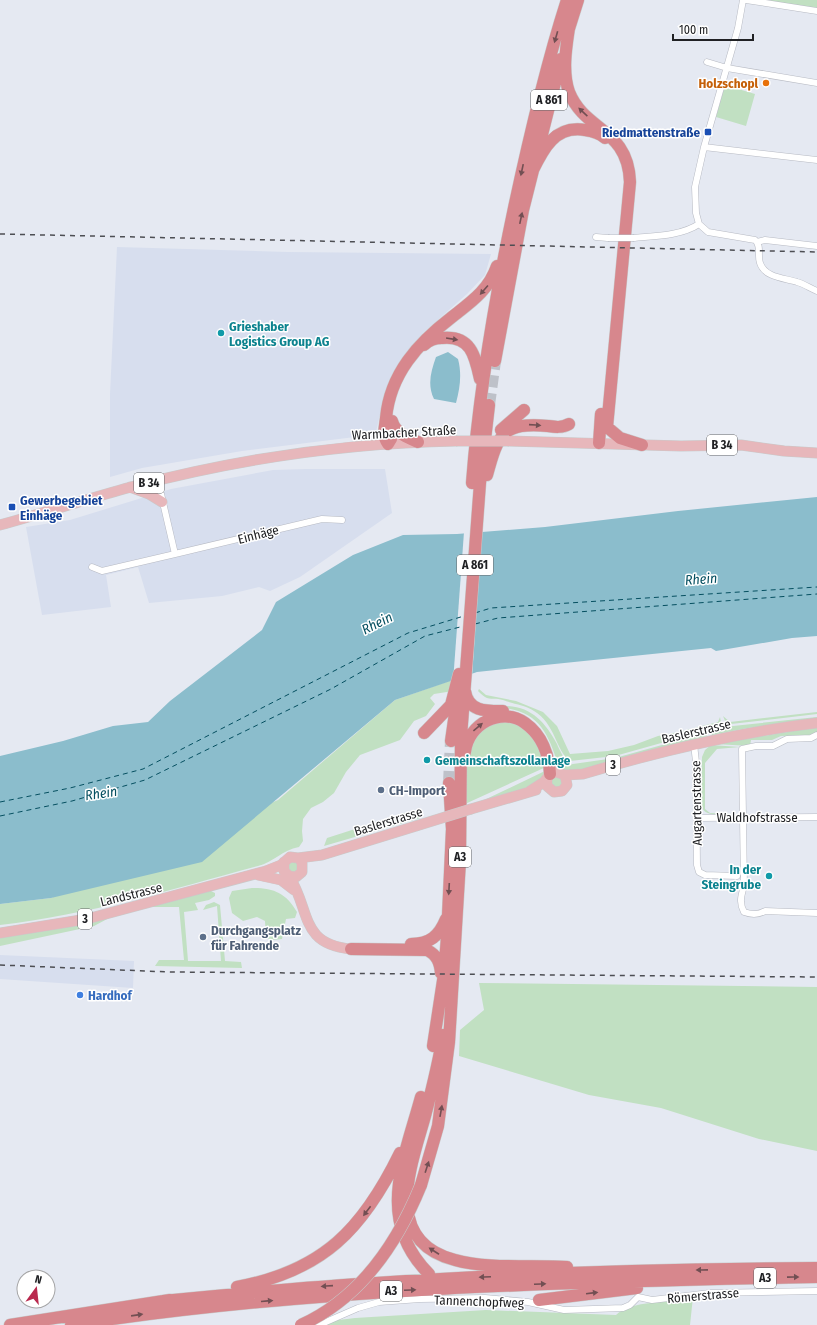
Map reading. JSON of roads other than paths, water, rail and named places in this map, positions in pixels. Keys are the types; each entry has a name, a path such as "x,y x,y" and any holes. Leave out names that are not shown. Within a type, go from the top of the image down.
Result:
{"highway":[{"name":"A 861","path":"496,361 530,132 567,0"},
{"name":"A 861","path":"468,609 482,388 532,172 569,28 578,0"},
{"path":"569,28 565,72 569,91 577,106 616,142 625,154 629,167 630,182 607,427 606,434 599,443"},
{"path":"532,172 545,146 550,140 562,132 574,130 589,131 603,136 621,153 625,164 626,181 624,213 603,406 598,432 599,443"},
{"path":"482,388 478,362 466,344 458,339 448,337 436,338 426,342 401,376 393,394 391,406 391,439 388,444 384,439 386,410 390,394 403,368 424,340 484,291 495,273 498,264 511,259"},
{"name":"A 861","path":"474,522 478,505 489,405"},
{"path":"480,483 498,433 507,423 524,410"},
{"path":"392,424 401,434 418,442"},
{"path":"478,505 493,456 502,436 508,431 525,425 561,427 569,424"},
{"path":"607,427 620,438 642,445"},
{"path":"483,459 490,438"},
{"name":"A3","path":"301,1325 337,1304 370,1274 396,1237 421,1185 436,1138 450,1042 460,861 466,806 461,737 459,674 468,609"},
{"name":"A3","path":"451,741 459,693 468,609"},
{"path":"424,733 449,708 459,693 476,709 490,712 512,711 532,721 546,739 556,779"},
{"path":"466,806 467,741 476,728 490,719 514,718 530,727 543,744 556,779"},
{"name":"A3","path":"429,1274 408,1247 401,1233 397,1214 399,1181 430,1060 446,950 452,829 449,783"},
{"path":"351,946 425,942 434,938 439,932 447,916"},
{"path":"351,946 418,949 430,951 436,957 440,966 440,998"},
{"name":"A3","path":"453,979 436,1068 406,1188 408,1214 419,1238 436,1253 463,1262 664,1271"},
{"name":"A3","path":"10,1325 163,1301 246,1286 277,1277 300,1268 327,1251 353,1228 372,1204 388,1178 411,1130"},
{"name":"A3","path":"163,1301 376,1282 664,1271 817,1268"},
{"name":"A3","path":"71,1325 215,1306 328,1296 501,1286 817,1277"},
{"name":"A3","path":"539,1300 712,1279"}],"main road":[{"name":"Warmbacher Straße","path":"0,525 130,487 228,465 300,452 388,444 456,441 642,445 741,445 784,451 817,453"},
{"path":"130,487 149,494 162,502"},
{"name":"Baslerstrasse","path":"298,858 312,859 416,826 466,806 530,791 556,779 583,774 694,744 784,726 817,723"},
{"path":"290,857 298,858 302,862 303,896 313,924 328,939 351,946 329,945 318,938 310,926 296,892 283,868 284,862 290,857"},
{"path":"287,875 294,877 302,872 312,859"},
{"name":"Landstrasse","path":"0,933 87,919 266,871 284,862"},
{"name":"Landstrasse","path":"266,871 287,875"},
{"path":"252,875 281,880 296,892"}],"street":[{"path":"817,12 744,0 727,68 704,146 695,187 696,214 699,224 708,232 715,235 749,238 757,242 765,240 817,246"},
{"path":"707,62 727,68 817,83"},
{"path":"704,146 817,160"},
{"path":"596,237 634,238 665,235 691,228 699,224"},
{"path":"757,242 760,263 764,270 771,275 798,282 817,291"},
{"path":"158,481 175,554"},
{"name":"Einhäge","path":"92,567 102,571 322,518 342,520"},
{"path":"817,735 811,738 787,739 773,746 756,746 742,749 744,886 741,897 741,907 744,912 751,914 759,914 765,911 817,913"},
{"name":"Augartenstrasse","path":"694,744 697,865 699,872 705,875 737,876"},
{"name":"Waldhofstrasse","path":"697,818 817,817"},
{"name":"Römerstrasse","path":"638,1297 652,1300 710,1293 817,1291"},
{"name":"Tannenchopfweg","path":"319,1325 358,1308 379,1302 458,1297 485,1298 528,1302 564,1310 623,1308 630,1305 638,1297"}],"water":[{"path":"448,352 458,359 460,370 459,392 456,403 434,399 430,383 431,373 436,357"},
{"name":"Rhein","path":"817,497 817,636 792,638 716,651 711,648 477,672 395,700 202,862 51,898 0,904 0,756 63,741 113,726 148,722 170,701 262,630 276,602 353,555 403,535 457,534 545,527 678,511"}],"tunnel":[{"path":"489,405 495,361"},
{"path":"449,783 451,741"}],"railway":[{"path":"0,234 817,252"},
{"path":"0,965 170,972 817,977"}],"place":[{"name":"Holzschopl","path":"766,83"},
{"name":"Riedmattenstraße","path":"708,132"},
{"name":"Grieshaber Logistics Group AG","path":"221,333"},
{"name":"Gewerbegebiet Einhäge","path":"12,507"},
{"name":"Gemeinschaftszollanlage","path":"427,760"},
{"name":"CH-Import","path":"381,790"},
{"name":"In der Steingrube","path":"769,876"},
{"name":"Durchgangsplatz für Fahrende","path":"203,937"},
{"name":"Hardhof","path":"80,995"}]}
